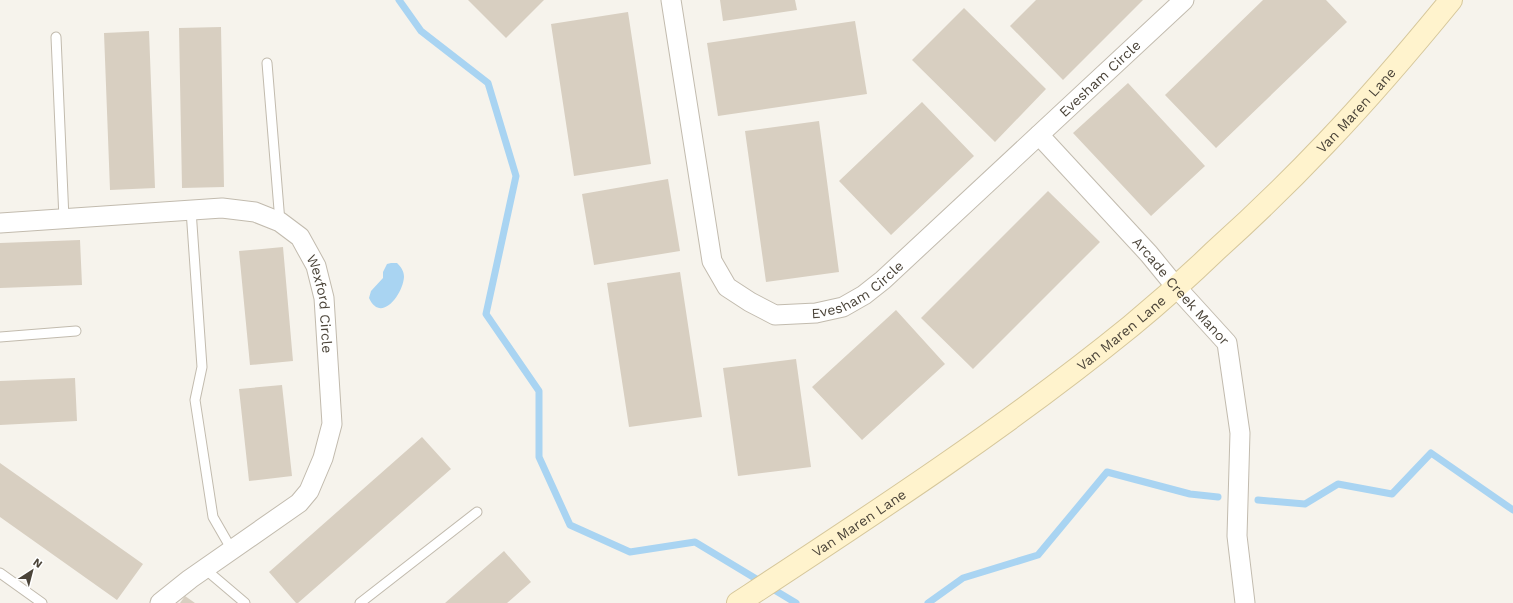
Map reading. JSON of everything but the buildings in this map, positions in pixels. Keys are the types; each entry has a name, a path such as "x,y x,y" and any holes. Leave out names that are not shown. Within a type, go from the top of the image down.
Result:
{"main road":[{"name":"Van Maren Lane","path":"738,603 958,456 1080,366 1132,325 1272,199 1328,142 1401,61 1450,0"}],"street":[{"name":"Evesham Circle","path":"671,0 712,261 727,287 750,302 775,315 816,313 843,307 864,295 883,280 1184,0"},
{"name":"Arcade Creek Manor","path":"1039,135 1149,254 1176,287 1227,343 1240,433 1236,536 1245,603"},
{"name":"Wexford Circle","path":"0,223 222,208 255,212 280,222 300,237 316,266 324,298 332,424 323,458 309,491 299,503 205,569 160,603"}],"lane":[{"path":"56,37 64,219"},
{"path":"267,63 280,222"},
{"path":"191,210 202,367 195,400 214,517 232,550"},
{"path":"0,337 76,332"},
{"path":"360,603 477,512"},
{"path":"205,569 245,603"},
{"path":"0,573 42,603"}],"water":[{"path":"397,263 402,269 404,277 403,284 396,298 391,304 379,308 374,305 369,298 371,291 383,278 383,272 387,264"}],"waterway":[{"path":"399,0 421,31 488,83 516,176 486,314 539,391 539,457 570,525 630,552 695,542 796,603"},
{"path":"1258,500 1305,504 1338,484 1392,494 1431,453 1513,510"},
{"path":"928,603 963,578 1038,555 1107,472 1190,494 1218,497"}]}
